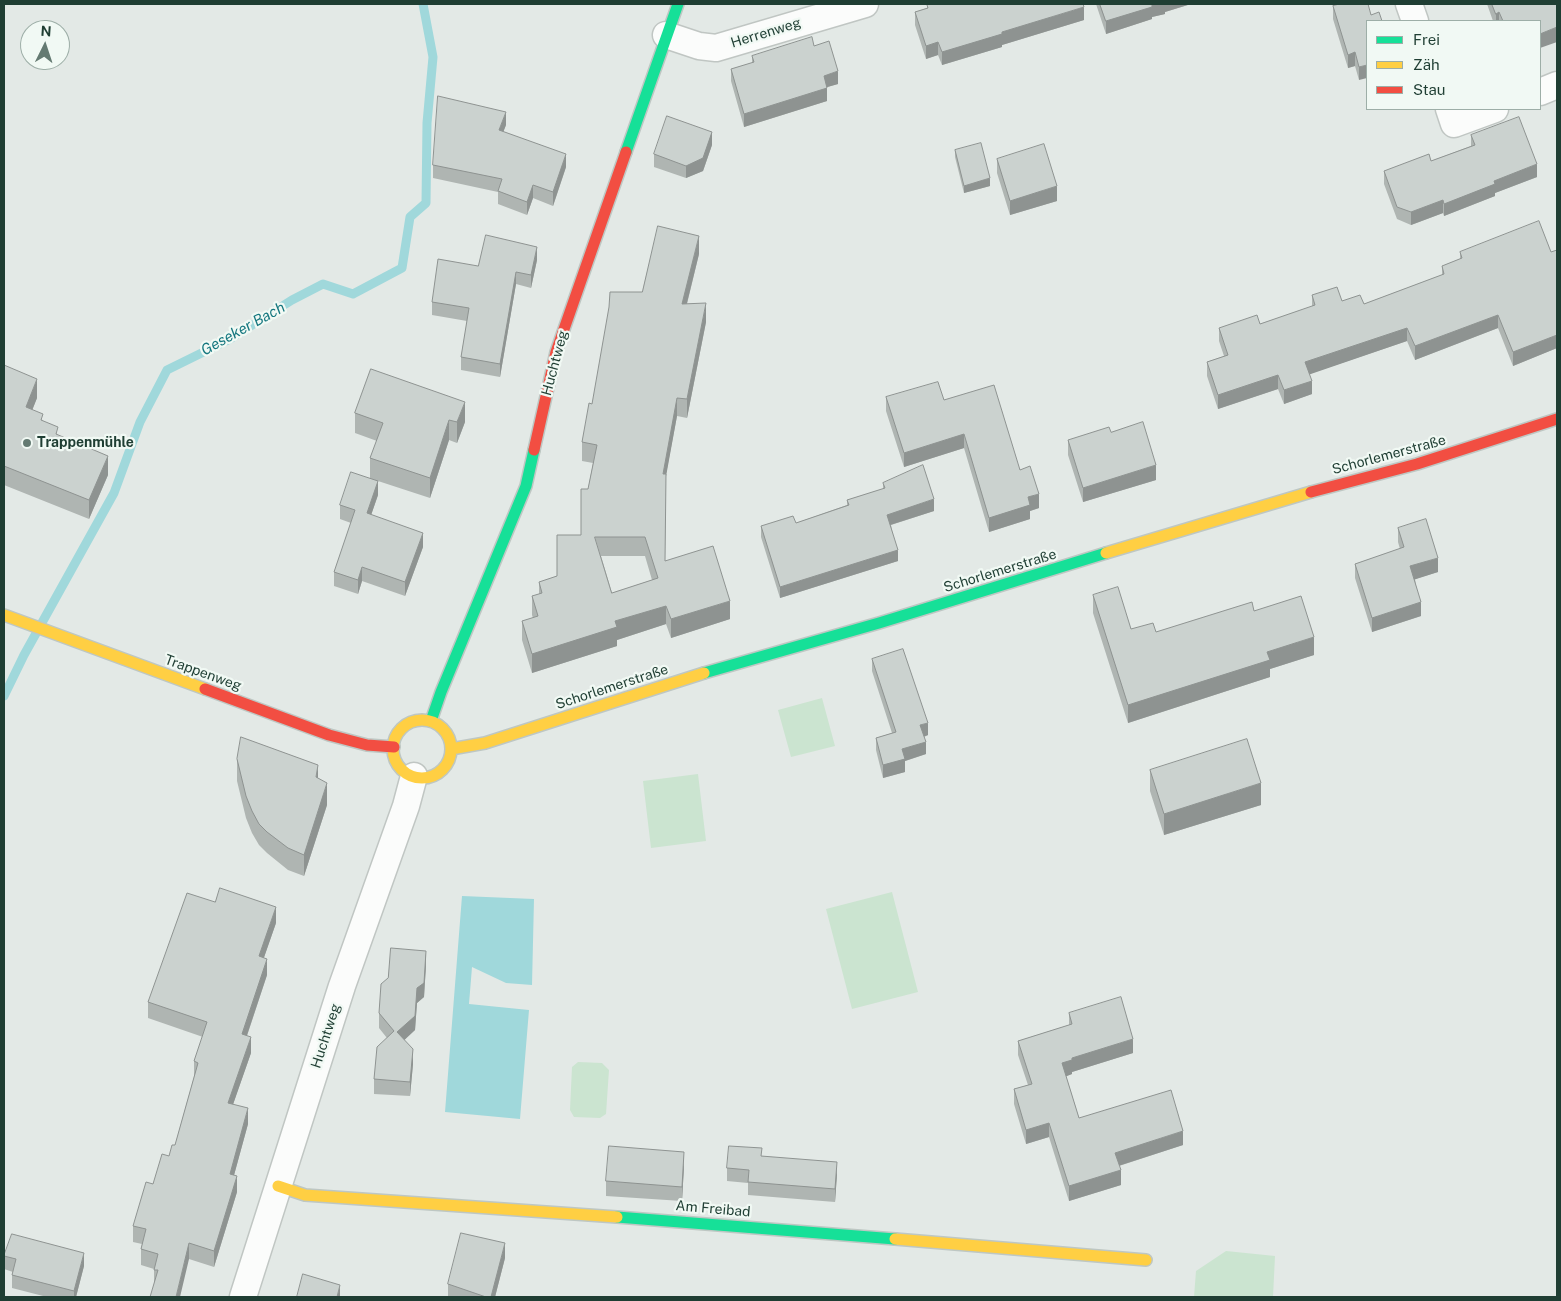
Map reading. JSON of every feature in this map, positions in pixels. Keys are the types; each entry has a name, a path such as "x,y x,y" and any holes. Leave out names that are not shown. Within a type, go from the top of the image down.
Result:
{"street":[{"name":"Huchtweg","path":"431,721 441,692 526,486 556,352 678,4"},
{"name":"Herrenweg","path":"666,35 699,46 716,48 865,4"},
{"path":"1409,4 1415,20"},
{"path":"1541,92 1557,85"},
{"path":"1448,110 1454,124 1492,110"},
{"name":"Schorlemerstraße","path":"451,749 485,743 734,664 879,624 1220,518 1417,464 1557,419"},
{"name":"Trappenweg","path":"4,615 329,735 367,745 394,747"},
{"path":"414,721 431,721 439,725 446,732 450,740 451,749 446,766 440,772 423,778 407,774 397,762 394,747 396,738 406,725 414,721"},
{"name":"Huchtweg","path":"243,1297 342,986 406,806 414,776"},
{"name":"Am Freibad","path":"278,1186 305,1196 671,1221 1146,1260"}],"green space":[{"path":"822,698 835,746 791,757 778,710"},
{"path":"698,774 706,841 651,848 643,781"},
{"path":"892,892 918,992 852,1009 826,909"},
{"path":"578,1062 602,1063 609,1070 606,1114 600,1118 574,1117 570,1110 572,1067"},
{"path":"1226,1251 1275,1256 1273,1297 1194,1297 1196,1271"}],"water":[{"path":"462,896 534,899 532,985 506,983 472,967 469,1004 529,1010 520,1119 445,1112"}],"building":[{"path":"1083,4 1084,7 942,52 938,42 926,46 915,12 928,8 927,5"},
{"path":"1100,4 1156,4 1152,5 1152,7 1106,21"},
{"path":"1340,4 1368,4 1371,15 1379,12 1382,20 1366,20 1366,65 1359,67 1355,52 1348,55 1333,6"},
{"path":"1492,4 1557,4 1557,27 1541,34 1541,20 1503,20 1499,12 1496,14"},
{"path":"812,37 814,46 829,41 838,71 824,76 827,88 744,114 731,69 754,62 752,56"},
{"path":"438,96 506,112 499,130 566,154 553,192 533,185 527,202 498,191 502,179 433,165"},
{"path":"667,116 712,132 703,158 686,166 654,154"},
{"path":"1519,117 1537,164 1494,181 1495,184 1444,204 1443,200 1411,212 1397,207 1384,171 1429,154 1431,161 1475,145 1471,135"},
{"path":"981,143 990,178 964,186 955,150"},
{"path":"1044,144 1057,186 1010,201 997,159"},
{"path":"1539,221 1551,252 1557,250 1557,335 1513,352 1498,315 1415,346 1407,328 1305,362 1312,381 1284,390 1278,375 1218,395 1207,362 1228,355 1219,328 1257,315 1260,324 1315,305 1312,295 1337,287 1342,301 1360,295 1364,304 1444,274 1442,266 1462,258 1460,252"},
{"path":"658,226 699,236 682,304 706,303 687,399 677,398 663,474 666,474 665,561 713,546 730,601 671,619 666,606 615,621 617,627 532,654 522,621 538,616 532,596 542,593 539,582 557,576 557,535 581,535 581,489 588,489 597,445 582,442 589,403 592,404 610,292 642,292","holes":["595,537 645,537 658,578 612,593"]},
{"path":"486,235 537,247 531,275 516,272 500,364 461,357 469,308 432,302 438,259 478,266"},
{"path":"4,365 37,379 26,407 43,414 41,420 58,427 56,434 108,456 89,500 4,466"},
{"path":"371,369 465,402 457,422 449,420 430,478 370,458 383,423 355,413"},
{"path":"938,382 944,400 994,385 1020,470 1030,466 1039,494 1028,497 1030,505 989,518 964,434 904,453 886,397"},
{"path":"1143,422 1156,465 1083,488 1068,440 1109,427 1111,432"},
{"path":"923,465 934,499 887,515 898,550 780,587 761,526 793,516 796,523 849,505 847,500 885,488 883,483"},
{"path":"351,472 378,481 367,513 423,533 405,582 362,567 358,580 334,572 355,510 340,505"},
{"path":"1426,519 1438,558 1410,566 1421,602 1372,618 1355,564 1404,547 1398,528"},
{"path":"1118,587 1131,629 1153,623 1156,632 1252,602 1254,611 1301,596 1314,637 1267,652 1270,660 1128,705 1093,595"},
{"path":"903,649 928,723 920,725 926,742 902,749 905,759 883,765 876,738 896,732 872,659"},
{"path":"241,737 318,765 316,777 327,783 304,855 288,848 267,832 259,824 252,811 246,796 237,759"},
{"path":"1247,739 1261,783 1164,814 1150,770"},
{"path":"220,888 276,907 259,956 267,959 242,1034 251,1037 228,1103 248,1108 230,1174 237,1176 214,1251 189,1243 176,1297 150,1297 158,1270 154,1270 158,1254 141,1249 146,1229 133,1226 146,1182 153,1184 162,1154 169,1156 172,1145 175,1145 198,1063 194,1061 207,1022 148,1002 187,893 215,902"},
{"path":"391,948 426,951 424,983 417,988 415,1016 397,1032 413,1049 410,1082 374,1079 377,1047 394,1031 379,1013 381,984 388,978"},
{"path":"1121,997 1133,1039 1072,1058 1072,1060 1062,1063 1079,1118 1171,1090 1183,1131 1115,1153 1121,1170 1069,1186 1049,1123 1026,1130 1014,1089 1032,1084 1018,1041 1072,1024 1069,1013"},
{"path":"609,1146 684,1152 682,1187 606,1181"},
{"path":"729,1146 762,1148 761,1156 837,1162 835,1189 748,1182 749,1170 727,1168"},
{"path":"461,1233 505,1243 491,1297 448,1284"},
{"path":"12,1234 84,1253 74,1291 12,1275 16,1259 4,1256"},
{"path":"303,1274 340,1285 337,1297 297,1297"}],"waterway":[{"name":"Geseker Bach","path":"4,696 24,655 114,493 140,422 167,370 230,339 292,300 323,284 353,294 402,268 410,217 426,203 427,123 433,57 423,4"}],"traffic: fast":[{"path":"626,152 678,4"},
{"path":"431,721 441,692 526,486 534,450"},
{"path":"704,673 879,623 1106,553"},
{"path":"617,1217 895,1239"}],"traffic: slow":[{"path":"1106,553 1311,492"},
{"path":"4,615 205,689"},
{"path":"451,749 485,743 704,673"},
{"path":"422,720 438,725 446,733 451,749 446,765 438,773 422,778 406,773 398,765 393,749 398,733 406,725 422,720"},
{"path":"278,1186 305,1195 617,1217"},
{"path":"895,1239 1146,1260"}],"traffic: jam":[{"path":"534,450 556,352 626,152"},
{"path":"1311,492 1417,464 1557,419"},
{"path":"205,689 329,735 367,745 394,747"}],"place":[{"name":"Trappenmühle","path":"27,443"}]}
